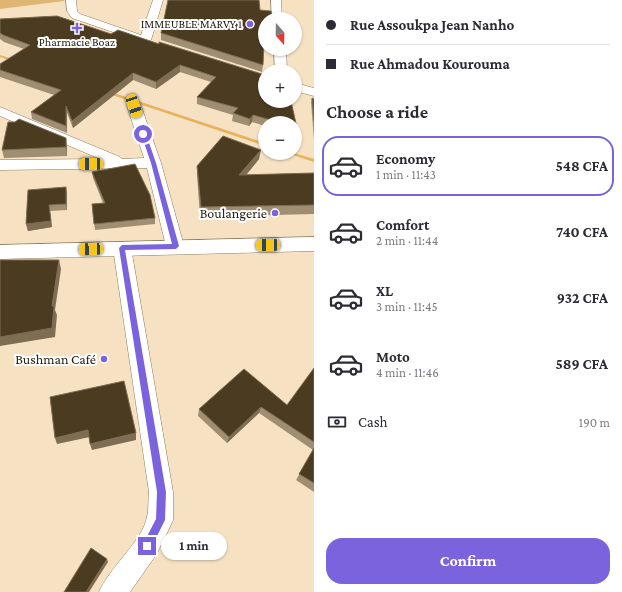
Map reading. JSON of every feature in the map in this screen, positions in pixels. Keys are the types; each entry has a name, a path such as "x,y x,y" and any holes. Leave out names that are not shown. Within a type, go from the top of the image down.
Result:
{"main road":[{"path":"0,252 176,246 314,244"}],"street":[{"path":"71,0 72,11 76,16 160,45"},
{"path":"145,40 158,0"},
{"path":"276,0 277,12"},
{"path":"302,89 314,92"},
{"path":"134,106 153,163 176,246"},
{"path":"0,111 122,163"},
{"path":"0,165 153,163"},
{"path":"113,592 147,546 160,520 162,492 122,248"}],"shaded area":[{"path":"0,0 64,0 64,1 0,9"}],"building":[{"path":"168,0 259,0 260,10 271,12 258,12 258,56 263,56 263,64 161,33"},
{"path":"57,16 111,34 118,30 159,44 159,42 258,73 258,108 293,108 294,116 258,116 253,115 250,119 233,113 238,108 197,97 216,77 180,65 156,82 133,73 72,121 66,106 66,126 31,112 61,90 0,70 0,64 30,45 0,33 0,19"},
{"path":"312,98 314,99 314,121"},
{"path":"19,119 66,138 66,147 2,150 8,122 15,122"},
{"path":"223,136 258,149 258,153 239,175 314,173 314,205 201,207 197,166"},
{"path":"135,164 150,195 155,218 94,224 92,204 105,203 92,172"},
{"path":"66,187 66,204 49,205 51,221 26,224 28,190"},
{"path":"0,260 59,260 52,306 54,306 52,328 0,337"},
{"path":"314,368 314,442 261,407 229,437 199,409 244,369 287,405"},
{"path":"124,381 136,433 90,444 88,430 55,438 50,397"},
{"path":"314,448 314,483 299,474"},
{"path":"91,548 107,559 86,592 64,592"}],"waterway":[{"path":"0,56 15,61"},
{"path":"107,92 258,143"},
{"path":"302,157 314,161"}],"place":[{"name":"IMMEUBLE MARVY 1","path":"250,24"},
{"name":"Pharmacie Boaz","path":"77,28"},
{"name":"Boulangerie","path":"275,213"},
{"name":"Bushman Café","path":"104,359"}],"route":[{"path":"143,134 153,163 176,246 122,248 162,492 160,520 147,546"}]}
